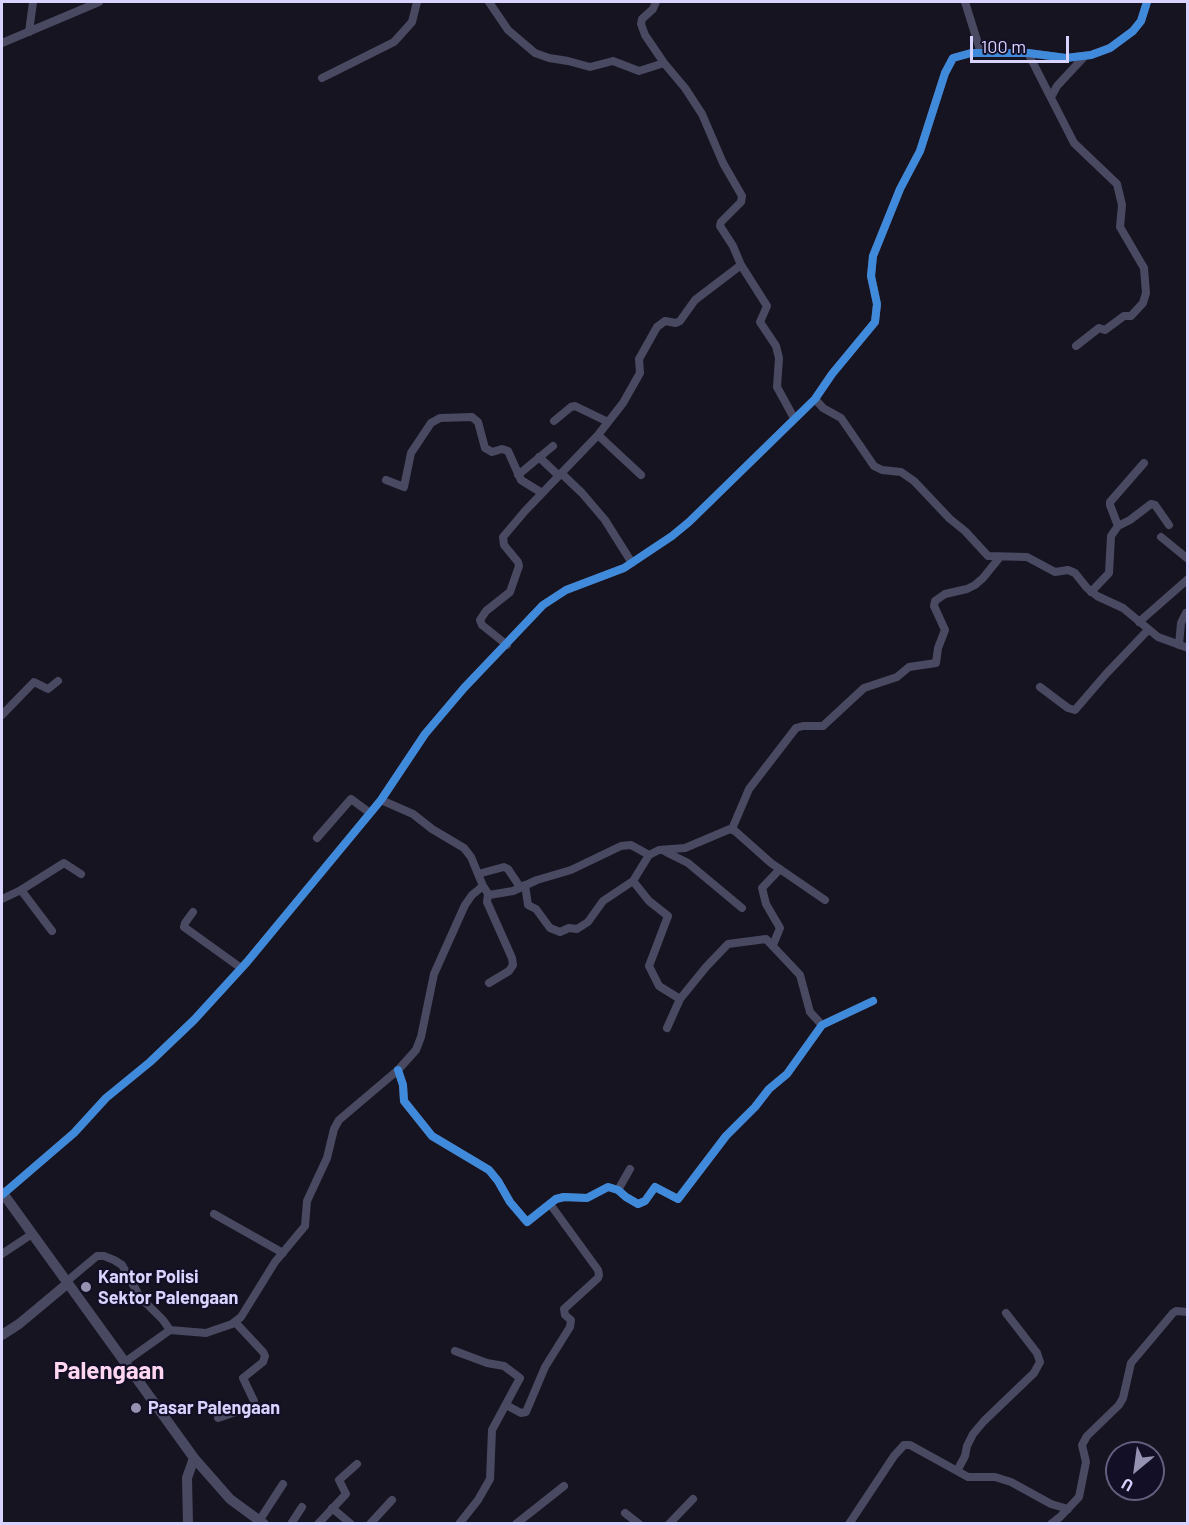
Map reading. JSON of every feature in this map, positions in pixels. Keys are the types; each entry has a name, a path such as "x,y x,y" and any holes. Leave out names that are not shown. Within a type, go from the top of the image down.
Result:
{"street":[{"path":"29,32 33,2"},
{"path":"2,43 99,2"},
{"path":"322,78 394,42 412,22 417,2"},
{"path":"489,2 508,30 531,50 544,56 590,67 613,61 639,71 664,63"},
{"path":"656,2 653,9 642,19 641,24 645,35 664,63 698,106 723,163 742,196 741,202 720,224 741,266 767,306 760,322 776,346 779,358 777,387 794,418"},
{"path":"965,2 981,53"},
{"path":"283,1484 261,1522 230,1499 194,1458 2,1193 74,1133 106,1098 150,1062 194,1020 241,968 381,800 425,734 464,688 553,597 632,563 658,546 689,522 815,399 877,318 877,304 871,276 873,256 898,193 920,151 953,58 981,53 1028,53 1066,58 1084,57 1110,48 1133,31 1141,21 1147,2"},
{"path":"1028,53 1074,143 1118,184 1122,205 1119,220 1121,231 1140,258 1144,268 1146,293 1143,303 1131,316 1124,316 1105,330 1099,328 1076,346"},
{"path":"1051,97 1057,86 1084,57"},
{"path":"507,645 482,625 480,620 486,611 510,592 519,566 504,545 503,537 598,435 623,403 640,373 639,359 657,327 665,321 676,323 680,321 695,300 741,266"},
{"path":"815,399 823,408 841,418 874,466 882,470 901,472 909,477 988,556 1027,557 1055,572 1071,571 1091,592 1123,608 1148,630 1164,640 1184,646 1181,623 1186,613"},
{"path":"554,421 575,406 608,423"},
{"path":"387,480 404,487 413,447 435,420 443,418 476,419 482,432 485,448 492,452 502,449 508,451 523,482 542,493"},
{"path":"598,435 641,475"},
{"path":"518,475 553,446"},
{"path":"539,457 582,493 605,520 632,563"},
{"path":"1118,526 1110,503 1144,463"},
{"path":"1091,592 1109,573 1111,536 1118,526 1151,504 1155,505 1170,525"},
{"path":"1161,537 1188,559"},
{"path":"732,829 749,789 796,728 823,726 864,688 897,677 909,667 936,663 938,648 945,630 934,606 935,601 945,594 975,585 1000,557"},
{"path":"1139,622 1188,579"},
{"path":"1040,687 1068,708 1075,710 1148,630"},
{"path":"2,715 34,682 48,689 58,681"},
{"path":"317,838 351,799 370,813"},
{"path":"381,800 413,814 432,829 464,848 471,857 512,958 513,965 510,971 489,983"},
{"path":"478,874 504,867 523,886 528,905 536,909 548,927 560,932 569,928 577,929 584,926 603,901 633,881 649,855 662,850 685,848 717,833 732,829"},
{"path":"732,829 780,869 825,900"},
{"path":"485,890 493,895 523,886 571,870 621,846 631,845 649,855"},
{"path":"662,850 688,863 742,908"},
{"path":"2,899 64,863 81,874"},
{"path":"773,945 779,933 779,925 766,904 762,888 780,869"},
{"path":"633,881 649,901 668,916 649,966 659,986 680,999"},
{"path":"21,890 52,931"},
{"path":"125,1362 171,1330 206,1333 236,1322 283,1253 305,1226 307,1201 327,1158 336,1124 356,1104 398,1070 419,1044 432,979 452,930 469,900 485,890"},
{"path":"193,912 184,927 241,968"},
{"path":"667,1028 680,999 728,944 763,939 773,945 802,979 810,1012 822,1025"},
{"path":"398,1070 403,1085 404,1101 429,1133 438,1141 489,1170 510,1202 525,1222 528,1222 550,1204 564,1197 591,1197 608,1187 618,1190 638,1204 645,1201 654,1187 678,1199 726,1136 755,1107 769,1089 787,1074 822,1025 873,1002"},
{"path":"618,1190 630,1169"},
{"path":"506,1405 521,1413 526,1412 545,1367 571,1323 564,1309 599,1275 598,1270 550,1204"},
{"path":"214,1214 283,1253"},
{"path":"2,1254 32,1234"},
{"path":"2,1335 97,1256 104,1256 122,1265 140,1297 171,1330"},
{"path":"1051,1524 1076,1501 1086,1461 1082,1449 1084,1441 1119,1406 1131,1363 1173,1313 1188,1312"},
{"path":"957,1471 973,1434 984,1420 1034,1373 1040,1362 1037,1353 1006,1313"},
{"path":"218,1418 254,1406 254,1401 243,1378 263,1362 265,1356 236,1322"},
{"path":"455,1351 487,1363 504,1366 519,1377 491,1434 490,1479 478,1500 459,1524"},
{"path":"849,1524 894,1456 904,1445 910,1445 968,1477 995,1477 1011,1482 1051,1504 1068,1509"},
{"path":"188,1524 187,1478 194,1458"},
{"path":"318,1524 346,1493 339,1479 357,1464"},
{"path":"516,1524 564,1486"},
{"path":"669,1524 693,1499"},
{"path":"370,1524 392,1500"},
{"path":"291,1524 302,1507"},
{"path":"332,1508 351,1524"},
{"path":"626,1513 639,1524"}],"cycle path":[{"path":"3,1194 74,1133 106,1098 150,1062 194,1020 247,962 381,800 425,734 464,688 543,605 566,590 624,568 672,536 815,399 832,374 875,322 877,304 871,276 873,256 900,189 920,151 945,73 953,58 971,53 1028,53 1066,58 1091,55 1110,48 1133,31 1141,21 1147,2"},
{"path":"398,1070 403,1085 404,1101 432,1136 489,1170 510,1202 527,1222 556,1199 587,1198 608,1187 618,1190 638,1204 645,1201 655,1187 678,1199 726,1136 755,1107 769,1089 787,1074 822,1025 873,1001"}],"place":[{"name":"Kantor Polisi Sektor Palengaan","path":"86,1287"},
{"name":"Pasar Palengaan","path":"136,1408"}],"district":[{"name":"Palengaan","path":"109,1371"}]}
